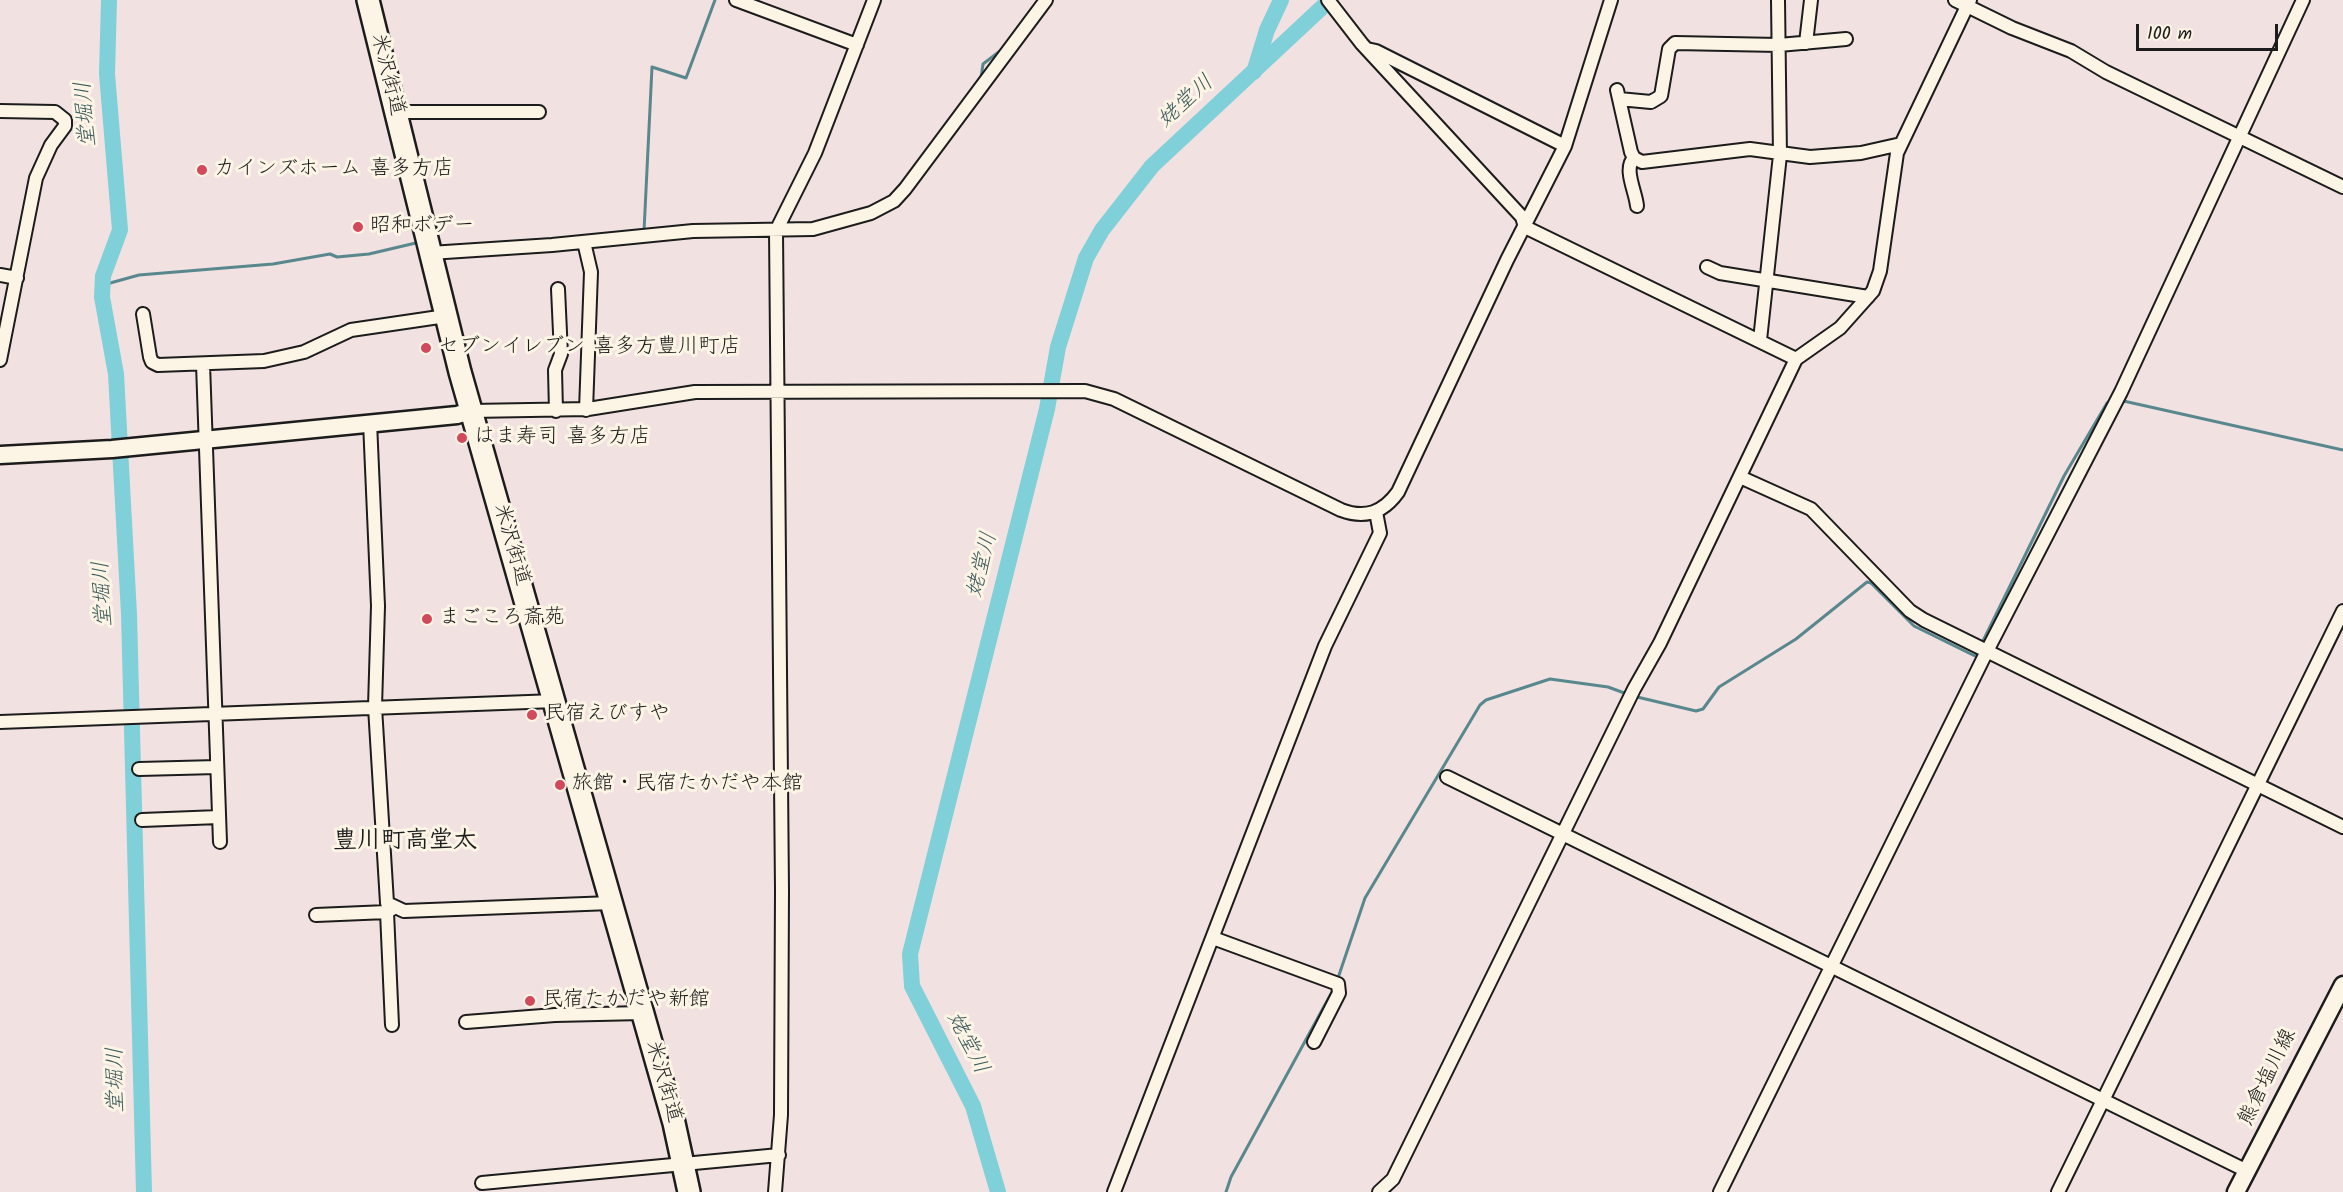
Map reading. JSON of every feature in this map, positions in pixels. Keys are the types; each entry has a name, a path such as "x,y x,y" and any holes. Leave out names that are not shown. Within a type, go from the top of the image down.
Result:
{"highway":[{"name":"米沢街道","path":"368,0 471,411 612,903 689,1192"}],"street":[{"path":"736,0 857,45"},
{"path":"776,1192 782,1115 782,770 776,231 815,153 874,0"},
{"path":"430,253 584,242 693,231 776,231 822,228 871,213 894,201 959,120 1009,46 1046,0"},
{"path":"1328,0 1366,49 1522,217 1525,227 1796,359"},
{"path":"0,455 118,448 471,411 586,410 695,392 1073,390 1101,394 1341,510 1365,515 1376,512 1391,501 1398,492 1565,146 1611,0"},
{"path":"1760,340 1780,154 1778,0"},
{"path":"1806,43 1811,0"},
{"path":"1955,0 1969,3 2012,28 2071,51 2106,72 2343,187"},
{"path":"1720,1192 1987,651 2121,392 2237,136 2303,0"},
{"path":"1379,1192 1393,1179 1634,689 1660,643 1796,359 1840,328 1868,297 1881,271 1897,153 1969,3"},
{"path":"1637,206 1629,174 1629,166 1634,158 1618,95 1651,102 1661,96 1670,49 1675,43 1779,45 1846,39"},
{"path":"1366,49 1376,51 1565,146"},
{"path":"0,111 55,112 65,120 65,126 51,145 36,178 2,335 0,360"},
{"path":"395,112 539,112"},
{"path":"1634,158 1645,162 1674,160 1750,148 1810,157 1861,153 1901,144"},
{"path":"584,242 591,272 586,410"},
{"path":"1707,267 1720,273 1868,297"},
{"path":"0,275 16,278"},
{"path":"556,411 555,370 561,354 558,289"},
{"path":"143,314 152,362 203,364 264,361 304,352 351,330 446,316"},
{"path":"203,364 220,842"},
{"path":"370,422 378,606 375,707 385,894 391,910 392,1025"},
{"path":"1740,477 1810,509 1910,610 1987,651 2343,827"},
{"path":"1114,1192 1325,646 1380,533 1376,512"},
{"path":"2058,1192 2341,619"},
{"path":"0,722 555,701"},
{"path":"139,769 217,767"},
{"path":"1447,777 2247,1171"},
{"path":"142,820 219,817"},
{"path":"316,915 391,910 612,903"},
{"path":"1213,938 1338,984 1339,993 1314,1042"},
{"name":"熊倉塩川線","path":"2236,1192 2343,985"},
{"path":"466,1022 555,1015 642,1013"},
{"path":"482,1183 518,1186 683,1164 779,1155"}],"waterway":[{"name":"堂堀川","path":"109,0 107,74 120,230 103,276 102,297 116,374 129,614 144,1192"},
{"path":"644,231 652,67 686,78 715,0"},
{"name":"姥堂川","path":"1254,72 1267,30 1281,0"},
{"name":"姥堂川","path":"998,1192 973,1106 912,986 910,954 1047,409 1058,347 1086,258 1102,230 1152,166 1330,0"},
{"path":"981,78 983,64 1000,51"},
{"path":"829,219 857,211"},
{"path":"783,224 800,225"},
{"path":"103,285 139,275 273,264 330,254 337,257 369,254 420,242"},
{"path":"1982,643 2064,476 2107,403 2113,399"},
{"path":"2119,400 2343,450"},
{"path":"1633,696 1696,711 1703,709 1719,687 1796,639 1867,582 1871,583 1914,626 1975,656 1977,654"},
{"path":"1337,981 1365,898 1480,705 1486,700 1550,679 1608,687 1627,694"},
{"path":"1226,1192 1231,1177 1333,990"}],"place":[{"name":"カインズホーム 喜多方店","path":"202,170"},
{"name":"昭和ボデー","path":"358,227"},
{"name":"セブンイレブン 喜多方豊川町店","path":"426,348"},
{"name":"はま寿司 喜多方店","path":"462,438"},
{"name":"まごころ斎苑","path":"427,619"},
{"name":"民宿えびすや","path":"532,715"},
{"name":"旅館・民宿たかだや本館","path":"560,785"},
{"name":"民宿たかだや新館","path":"530,1001"}],"district":[{"name":"豊川町高堂太","path":"405,843"}]}
